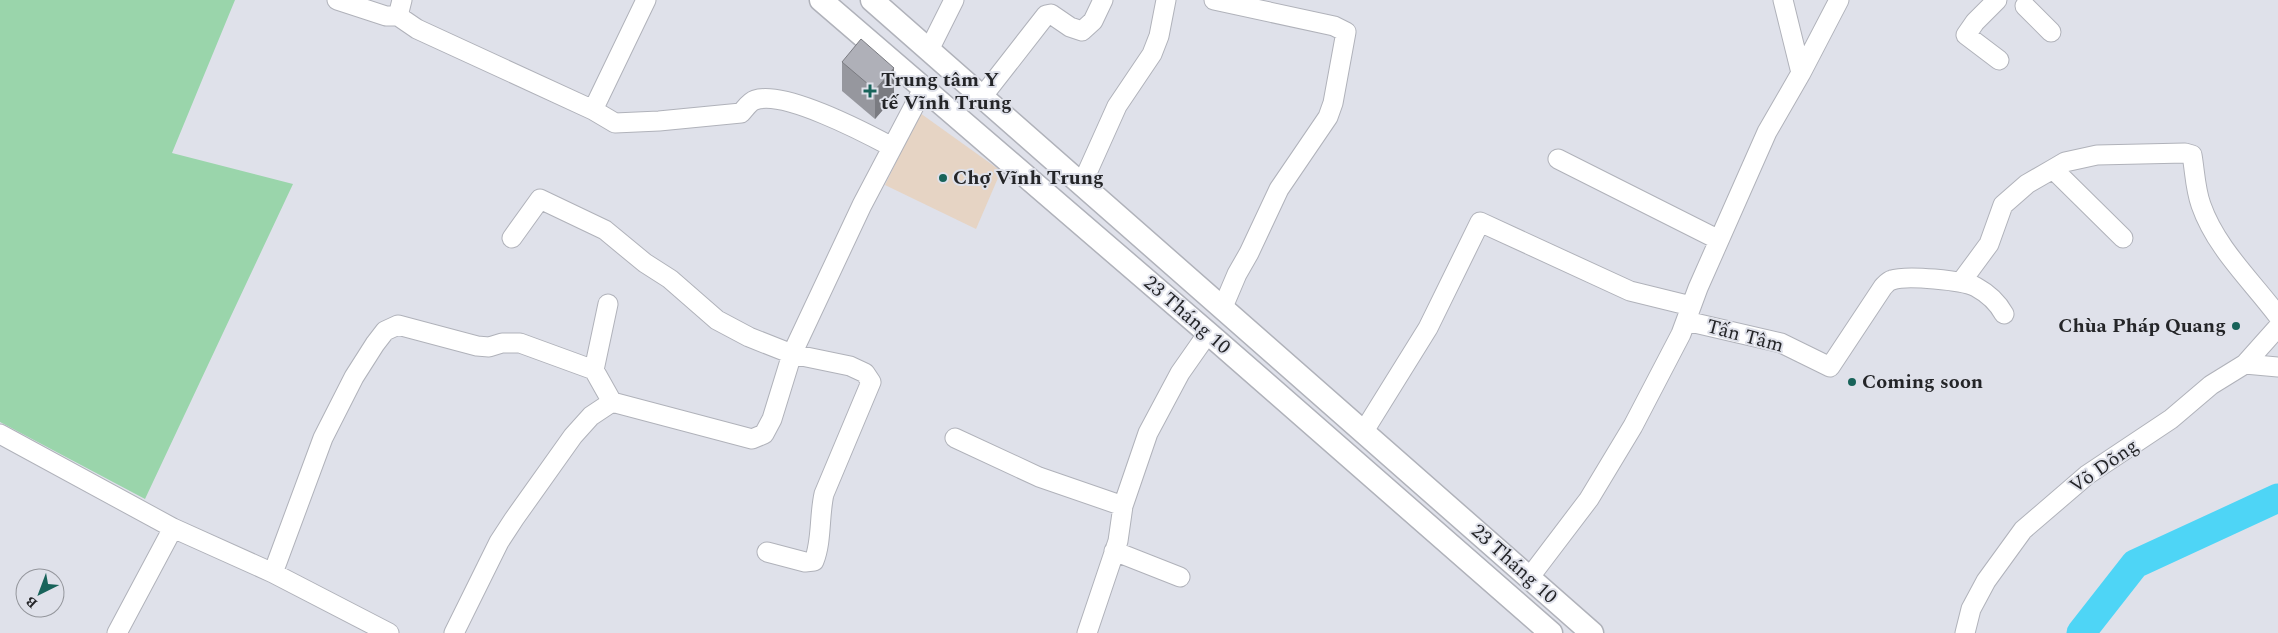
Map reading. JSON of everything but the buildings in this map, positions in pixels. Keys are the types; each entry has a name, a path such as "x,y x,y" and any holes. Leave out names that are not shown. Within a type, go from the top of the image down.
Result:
{"main road":[{"name":"23 Tháng 10","path":"821,0 1208,332 1551,633"},
{"name":"23 Tháng 10","path":"872,0 1592,633"},
{"path":"1208,332 1223,307"}],"street":[{"path":"338,0 386,16 400,8 417,29 593,110 614,123 659,121 741,113 753,100 771,97 835,117 892,147"},
{"path":"593,110 646,0"},
{"path":"929,50 954,0"},
{"path":"982,97 1046,15 1051,14 1070,27 1082,31 1093,21 1103,0"},
{"path":"1082,184 1114,112 1152,54 1159,36 1166,0"},
{"path":"1214,0 1334,26 1346,32 1333,103 1328,117 1280,189 1250,253 1236,274 1223,307"},
{"path":"1783,0 1801,73"},
{"path":"1529,578 1589,499 1633,426 1688,313 1718,240 1767,132 1801,73 1839,0"},
{"path":"1997,0 1975,22 1966,36 1999,60"},
{"path":"2026,2 2051,32"},
{"path":"273,573 323,438 354,377 385,331 398,324 477,346 489,347 502,343 520,343 594,370 612,402 752,439 764,434 772,419 792,354 892,147 923,89"},
{"path":"2004,314 1999,306 1975,286 1960,282 1989,244 2003,205 2027,184 2065,162 2096,155 2161,152 2192,155 2194,177 2200,203 2216,238 2278,316"},
{"path":"1558,159 1718,240"},
{"path":"2053,169 2122,238"},
{"path":"512,238 540,199 605,230 645,263 670,279 716,320 749,337 792,354 850,366 865,373 871,382 824,494 817,553 814,561 804,562 767,552"},
{"name":"Tấn Tâm","path":"1364,431 1428,328 1480,222 1630,291 1688,313 1781,342 1830,367 1883,287 1891,280 1903,278 1960,282"},
{"path":"594,370 608,304"},
{"name":"Võ Dõng","path":"1965,633 1971,609 1986,581 2023,530 2087,475 2171,419 2211,385 2245,364 2278,327"},
{"path":"1087,633 1114,551 1123,506 1148,433 1180,373 1208,332"},
{"path":"2245,364 2278,367"},
{"path":"454,633 498,542 574,436 591,416 612,402"},
{"path":"0,436 172,528 273,573 389,633"},
{"path":"955,438 1039,477 1123,506"},
{"path":"118,633 172,528"},
{"path":"1114,551 1180,577"}],"shaded area":[{"name":"Chợ Vĩnh Trung","path":"920,113 1001,171 976,229 885,185"}],"green space":[{"path":"0,0 235,0 172,153 293,184 145,499 0,422"}],"waterway":[{"path":"2081,633 2135,564 2278,498"}],"place":[{"name":"Trung tâm Y tế Vĩnh Trung","path":"870,91"},
{"name":"Chợ Vĩnh Trung","path":"943,178"},
{"name":"Chùa Pháp Quang","path":"2236,326"},
{"name":"Coming soon","path":"1852,382"}]}
